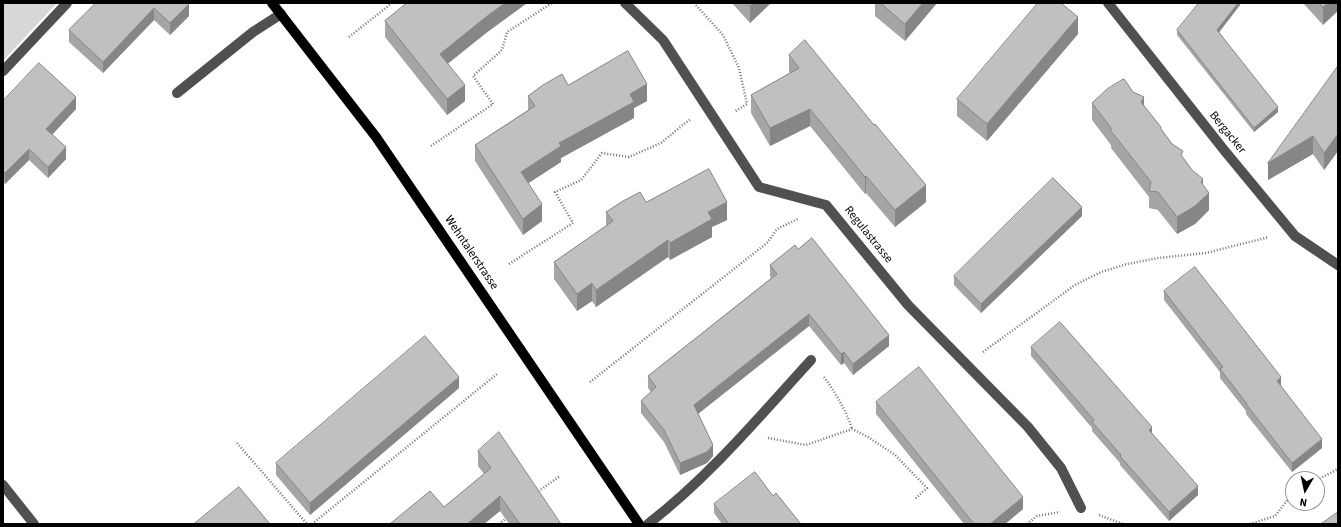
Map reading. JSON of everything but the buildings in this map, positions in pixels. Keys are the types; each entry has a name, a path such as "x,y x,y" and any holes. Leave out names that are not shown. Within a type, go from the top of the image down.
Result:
{"main road":[{"name":"Wehntalerstrasse","path":"272,3 376,137 639,524"}],"street":[{"path":"3,71 67,3"},
{"name":"Regulastrasse","path":"625,3 663,40 718,122 759,187 826,205 908,305 1028,426 1061,468 1081,508"},
{"name":"Bergacker","path":"1108,3 1224,150 1295,236 1338,265"},
{"path":"177,93 253,32 281,14"},
{"path":"648,524 673,505 744,434 811,360"},
{"path":"3,485 34,524"}],"path":[{"path":"349,37 392,3"},
{"path":"431,146 493,104 473,76 502,50 507,32 552,3"},
{"path":"694,3 723,35 739,68 747,104 718,122"},
{"path":"509,264 573,223 555,192 582,180 602,153 628,156 661,143 685,123 709,109"},
{"path":"590,382 767,243 777,230 826,205"},
{"path":"967,364 1075,285 1101,272 1127,264 1158,258 1206,252 1270,236"},
{"path":"811,360 831,387 849,419 852,429"},
{"path":"312,524 498,374"},
{"path":"744,434 806,445 852,429 868,437 895,455 927,488 915,499"},
{"path":"237,443 307,524"},
{"path":"1325,476 1338,469"},
{"path":"532,496 560,476"},
{"path":"1250,524 1274,516 1285,503"},
{"path":"1028,524 1037,516 1081,508"},
{"path":"499,524 511,514"}],"shaded area":[{"path":"3,3 57,3 3,61"}]}
